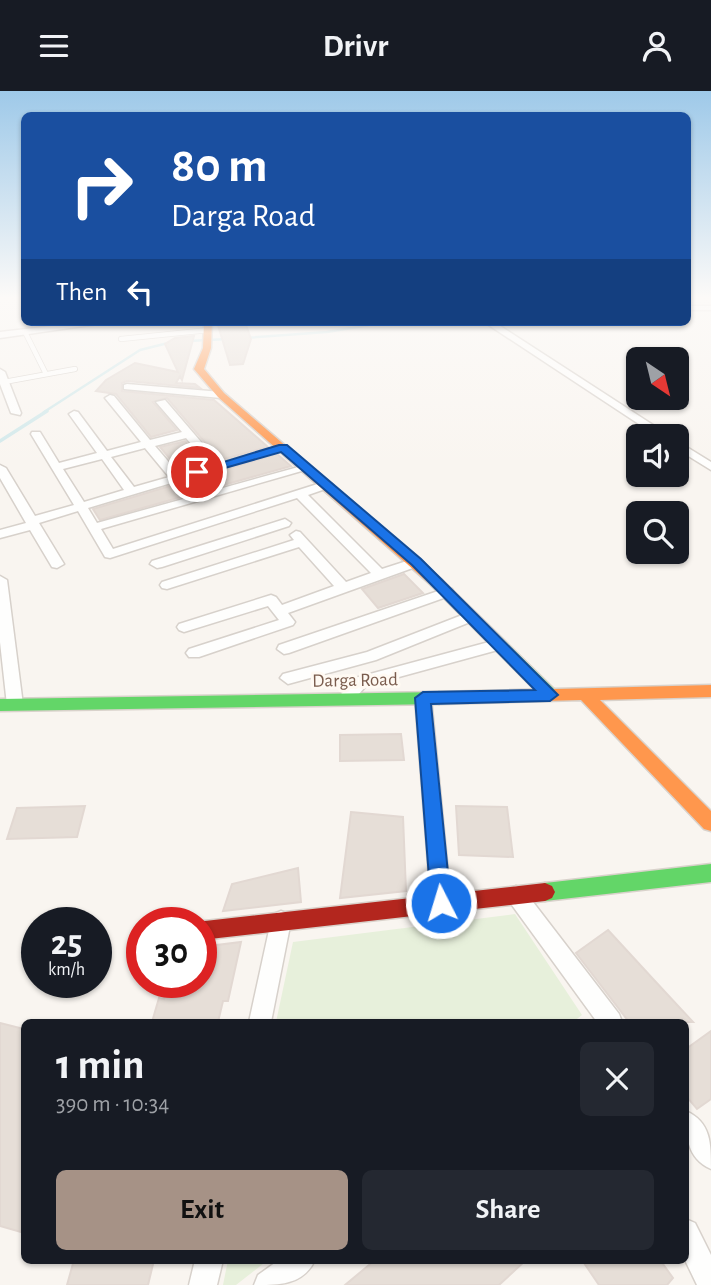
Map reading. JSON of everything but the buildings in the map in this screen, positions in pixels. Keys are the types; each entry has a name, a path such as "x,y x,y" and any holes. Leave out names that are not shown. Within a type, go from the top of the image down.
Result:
{"street":[{"path":"203,355 199,369 222,395 416,562 550,695"},
{"path":"539,355 646,424"},
{"path":"1,379 16,413"},
{"path":"127,387 222,395"},
{"path":"110,398 176,478"},
{"path":"161,402 217,467"},
{"path":"74,414 131,491"},
{"path":"36,434 110,554 327,485"},
{"path":"56,467 188,434"},
{"path":"0,534 80,506 283,448"},
{"path":"689,452 711,467"},
{"path":"0,468 57,564"},
{"path":"95,527 306,468"},
{"path":"300,494 380,575"},
{"path":"269,504 343,588"},
{"path":"157,564 285,523"},
{"path":"167,585 302,542"},
{"path":"194,653 280,619 343,588 416,562"},
{"path":"0,588 8,705"},
{"path":"284,649 447,591"},
{"path":"184,627 271,600 280,619 288,678 285,701"},
{"path":"288,678 371,656 470,617"},
{"path":"344,700 361,682 500,644"},
{"name":"Darga Road","path":"8,705 711,691"},
{"path":"586,695 711,823"},
{"path":"423,698 441,903"},
{"path":"217,928 711,873"},
{"path":"516,895 607,1019"},
{"path":"261,1019 281,921"},
{"path":"689,1127 711,1156"},
{"path":"689,1238 711,1285"},
{"path":"203,1285 208,1264"},
{"path":"268,1285 296,1264"}],"lane":[{"path":"36,355 46,375"},
{"path":"1,379 75,369"}],"green space":[{"path":"515,914 582,1015 577,1019 277,1019 293,942"},
{"path":"227,1264 263,1264 236,1285 223,1285"}],"waterway":[{"path":"44,412 133,355"},
{"path":"0,441 47,411"}],"traffic: fast":[{"path":"437,583 550,695"},
{"path":"0,705 439,698"},
{"path":"545,892 711,873"}],"traffic: slow":[{"path":"204,355 199,369 221,395 437,583"},
{"path":"439,698 711,691"},
{"path":"586,695 711,823"}],"traffic: jam":[{"path":"217,928 545,892"}],"route":[{"path":"197,472 283,448 416,562 550,695 423,698 441,903"}]}
